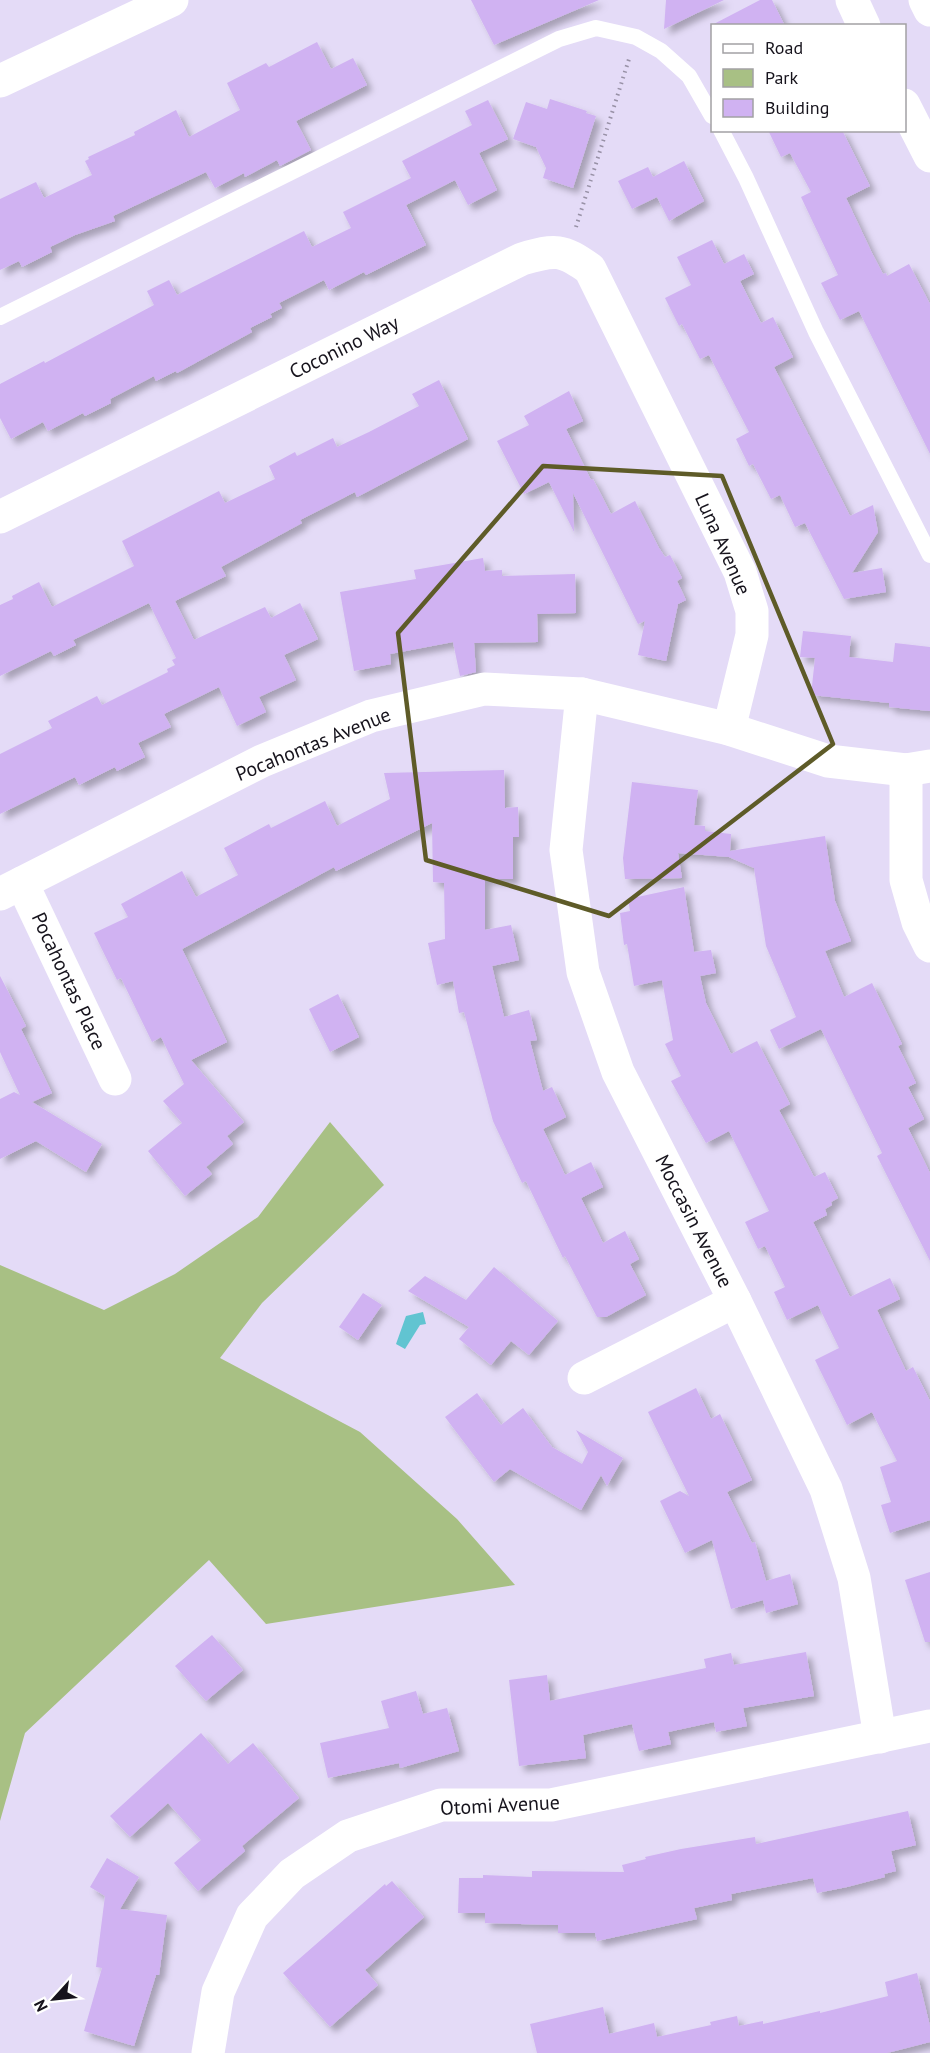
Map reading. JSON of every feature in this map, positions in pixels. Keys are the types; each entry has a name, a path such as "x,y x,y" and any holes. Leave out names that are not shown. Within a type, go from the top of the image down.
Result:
{"street":[{"path":"0,81 171,0"},
{"path":"852,0 863,24"},
{"path":"925,0 930,10"},
{"path":"906,109 930,156"},
{"name":"Coconino Way","path":"0,517 522,259 546,252 568,253"},
{"name":"Luna Avenue","path":"568,253 590,269 740,572 752,611 752,635 729,729"},
{"name":"Pocahontas Avenue","path":"11,889 262,761 371,716 484,689 582,694 729,729 828,761 918,768"},
{"name":"Moccasin Avenue","path":"582,694 566,850 583,972 618,1072 735,1301 826,1489 854,1578 880,1737"},
{"path":"918,768 906,880 918,922 930,946"},
{"name":"Pocahontas Place","path":"11,889 115,1079"},
{"path":"584,1378 735,1301"},
{"name":"Otomi Avenue","path":"208,2053 218,1992 252,1916 292,1875 348,1836 441,1805 551,1805 930,1726"}],"lane":[{"path":"0,317 559,39 596,28 636,37 661,51 689,76 711,114"},
{"path":"722,132 746,178 816,332 930,555"}],"path":[{"path":"568,253 636,37"}],"highlighted area":[{"path":"543,466 722,476 833,744 609,916 426,860 398,633"}],"green space":[{"path":"330,1122 384,1185 262,1303 220,1358 360,1432 457,1519 515,1585 266,1624 209,1560 25,1733 0,1821 0,1265 104,1310 175,1274 258,1217"}],"shaded area":[{"path":"423,1312 426,1324 420,1325 405,1349 396,1344 406,1316"}],"building":[{"path":"471,0 599,0 494,45"},
{"path":"666,0 724,0 664,29"},
{"path":"760,0 772,0 784,24 714,24"},
{"path":"317,42 331,69 353,58 367,85 296,121 311,150 280,166 277,160 245,177 244,173 215,188 206,172 113,216 115,221 75,235 50,247 52,252 22,267 19,261 0,270 0,199 36,182 44,198 92,175 85,161 89,159 88,157 135,135 134,132 176,110 189,137 240,110 227,83 266,63 269,67"},
{"path":"550,99 596,116 573,188 543,178 546,168 536,147 513,139 526,102 547,109"},
{"path":"488,100 508,139 479,153 497,190 468,205 455,180 406,205 426,245 366,275 364,272 329,290 324,280 279,303 282,308 270,314 272,317 250,328 252,332 177,373 176,371 156,381 154,376 110,399 111,403 85,416 83,413 48,431 43,422 11,439 0,418 0,384 44,361 45,363 154,305 147,291 169,280 177,295 304,231 312,247 351,228 343,212 411,178 402,161 472,125 465,111"},
{"path":"769,132 843,132 870,186 846,198 872,253 883,274 886,273 887,276 909,264 930,304 930,454 859,311 840,320 821,283 838,275 801,197 811,192 790,153 781,157"},
{"path":"684,161 704,201 669,221 657,197 632,209 618,181 648,167 653,177"},
{"path":"712,240 724,264 744,254 754,274 740,281 761,323 773,317 793,357 774,367 850,516 873,505 878,532 852,573 882,568 886,592 844,599 805,523 795,527 780,495 771,499 753,464 749,466 736,439 749,432 709,355 700,359 682,324 679,326 665,298 691,285 677,257"},
{"path":"439,380 468,439 357,497 355,492 300,520 302,523 221,567 226,576 175,601 194,640 265,607 271,618 300,603 318,639 284,655 296,680 259,697 266,712 237,726 219,687 164,714 171,727 138,743 145,757 117,771 115,767 79,785 75,777 0,814 0,754 52,728 48,721 97,696 102,705 168,672 167,669 175,665 172,660 176,658 149,603 73,640 76,645 54,656 51,651 0,676 0,605 39,582 52,607 134,566 122,541 219,491 225,503 275,479 269,466 295,452 297,456 333,438 337,447 369,432 419,406 412,394"},
{"path":"569,391 583,421 566,429 611,514 635,501 659,548 665,557 670,555 682,578 677,581 686,600 678,604 666,661 638,655 645,621 638,624 573,493 574,532 549,482 524,494 497,441 529,425 524,416"},
{"path":"483,558 485,571 502,570 502,576 575,574 576,613 537,614 538,642 474,643 476,672 460,676 453,642 390,654 391,664 354,671 340,592 416,579 414,570"},
{"path":"803,631 851,636 849,657 893,662 895,643 930,647 930,711 889,707 889,703 811,695 815,658 800,657"},
{"path":"504,770 505,808 518,807 519,837 513,837 513,879 485,879 485,930 511,925 519,960 492,966 504,1017 529,1010 537,1040 530,1041 543,1091 552,1087 566,1117 543,1129 565,1175 591,1162 603,1187 581,1198 603,1243 625,1231 639,1259 630,1264 646,1295 606,1317 597,1317 565,1256 563,1258 526,1181 522,1183 493,1121 464,1012 459,1013 453,981 437,985 428,943 445,939 444,883 433,882 432,823 336,871 334,867 182,949 227,1042 191,1060 244,1122 227,1136 233,1144 206,1167 212,1174 185,1196 148,1151 182,1123 163,1101 184,1084 161,1037 152,1042 121,978 117,980 94,933 128,917 121,904 182,871 196,897 238,875 224,848 269,824 271,828 325,801 337,826 390,799 384,773"},
{"path":"632,782 698,790 694,825 705,826 705,831 731,834 730,851 825,836 835,901 851,941 825,951 844,997 872,983 902,1044 898,1046 916,1083 908,1087 924,1119 908,1128 930,1173 930,1261 877,1156 882,1153 821,1029 779,1049 770,1030 796,1017 766,946 754,868 729,857 678,853 682,878 625,879 623,858"},
{"path":"684,887 694,952 711,950 716,973 700,976 706,1003 731,1054 757,1041 790,1104 779,1110 814,1177 825,1172 838,1198 825,1209 827,1215 813,1222 850,1297 890,1278 900,1299 877,1310 906,1371 913,1367 930,1401 930,1520 890,1533 881,1505 891,1502 880,1467 897,1461 872,1412 847,1425 815,1360 839,1348 818,1305 787,1320 774,1292 785,1287 765,1246 758,1249 745,1222 769,1211 729,1131 706,1143 671,1081 681,1076 665,1044 673,1040 662,980 634,986 627,944 624,945 620,913 630,911 628,899"},
{"path":"0,976 26,1026 21,1029 52,1093 32,1102 102,1144 86,1172 36,1141 0,1159 0,1099 14,1092 20,1095 0,1052"},
{"path":"338,994 359,1037 330,1052 309,1009"},
{"path":"494,1267 558,1321 529,1355 511,1341 491,1365 459,1339 469,1327 408,1291 425,1276 466,1300"},
{"path":"363,1293 382,1305 358,1340 339,1327"},
{"path":"696,1388 711,1419 720,1414 752,1480 727,1492 752,1543 755,1542 766,1581 790,1574 798,1604 766,1613 763,1600 731,1609 712,1540 685,1553 660,1501 680,1491 689,1496 648,1412"},
{"path":"477,1393 501,1425 523,1408 552,1447 582,1464 588,1452 576,1430 623,1458 607,1486 601,1475 581,1510 510,1469 494,1482 445,1417"},
{"path":"930,1572 930,1642 925,1642 905,1580"},
{"path":"212,1635 243,1670 206,1701 175,1666"},
{"path":"806,1652 814,1696 743,1708 747,1726 716,1732 714,1722 668,1732 671,1744 639,1751 632,1724 583,1735 586,1758 519,1766 509,1680 547,1675 550,1701 706,1668 704,1659 731,1653 734,1665"},
{"path":"416,1691 423,1714 447,1708 459,1751 400,1768 399,1763 328,1778 320,1743 389,1728 381,1701"},
{"path":"201,1733 228,1764 253,1743 299,1798 242,1846 245,1851 198,1891 174,1863 201,1840 168,1803 130,1837 110,1816"},
{"path":"908,1811 916,1845 891,1851 896,1871 884,1874 885,1877 847,1887 817,1893 813,1878 731,1894 732,1900 694,1908 697,1919 597,1941 595,1933 558,1933 558,1925 485,1923 485,1913 458,1913 459,1878 483,1878 483,1875 532,1877 532,1871 624,1872 622,1865 681,1849 755,1837 756,1844"},
{"path":"107,1858 139,1877 120,1909 167,1915 159,1975 156,1975 134,2046 84,2031 102,1968 96,1967 105,1896 90,1887"},
{"path":"392,1881 424,1917 365,1970 378,1985 330,2027 283,1973 385,1884 386,1886"},
{"path":"917,1973 930,2026 930,2042 887,2053 537,2053 530,2024 603,2007 609,2034 654,2023 657,2037 711,2025 710,2022 737,2016 739,2026 763,2021 763,2024 888,1996 885,1982"}]}
